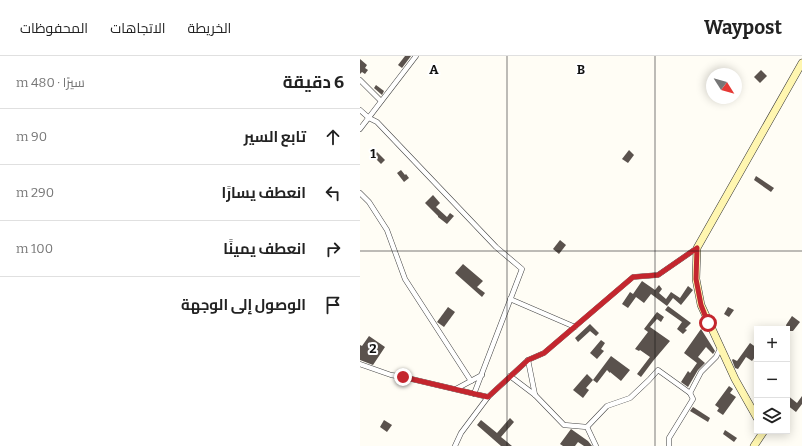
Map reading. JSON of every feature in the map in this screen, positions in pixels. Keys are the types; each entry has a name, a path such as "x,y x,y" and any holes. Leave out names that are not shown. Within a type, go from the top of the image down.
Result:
{"street":[{"path":"360,129 416,56"},
{"path":"455,446 461,433 488,397 528,360 544,353 633,277 658,275 697,248 802,63"},
{"path":"360,80 382,101"},
{"path":"360,110 369,118 377,122 496,247 522,269 474,394"},
{"path":"360,194 369,202 387,230 405,279 470,381"},
{"path":"697,248 696,279 701,305 735,380 754,413"},
{"path":"510,299 575,327"},
{"path":"690,393 701,372 716,357 720,349"},
{"path":"528,360 534,395"},
{"path":"360,364 391,375 488,397"},
{"path":"587,427 607,406 630,398 658,370 690,393 693,399 669,438 669,446"},
{"path":"456,389 482,375"},
{"path":"510,376 534,395 564,425 587,427"},
{"path":"587,427 596,446"},
{"path":"754,446 762,434"}],"building":[{"path":"405,56 411,56 402,68 398,65"},
{"path":"360,59 367,65 365,68 368,70 365,74 362,72 360,74"},
{"path":"761,70 767,76 760,83 754,77"},
{"path":"376,85 384,91 382,95 374,88"},
{"path":"629,150 634,155 628,163 622,159"},
{"path":"377,152 385,160 381,164 373,156"},
{"path":"401,170 409,178 404,182 397,173"},
{"path":"756,176 774,188 771,192 754,180"},
{"path":"433,195 440,203 436,207 447,217 450,213 454,216 447,224 425,203"},
{"path":"560,240 566,245 559,254 553,249"},
{"path":"463,264 483,281 477,287 485,293 482,297 455,273"},
{"path":"642,281 655,290 659,285 662,289 659,293 666,299 671,292 680,298 688,286 693,290 681,305 673,298 667,306 651,294 644,303 636,297 628,308 622,304 630,292 633,294"},
{"path":"668,306 691,323 685,329 687,330 683,334 677,329 682,322 665,310"},
{"path":"448,307 455,312 444,327 437,322"},
{"path":"728,307 734,310 729,317 724,314"},
{"path":"657,312 664,317 661,322 657,319 650,327 670,341 641,377 637,374 650,357 640,350 635,349 648,332 644,329"},
{"path":"792,316 800,322 793,331 790,331 790,326 786,325"},
{"path":"590,324 599,333 596,336 590,331 578,342 575,338"},
{"path":"701,329 715,351 713,354 706,347 698,357 705,363 698,370 688,387 681,382 688,371 690,373 697,363 684,353"},
{"path":"369,336 385,347 373,365 360,360 360,345 362,346"},
{"path":"601,340 605,343 601,349 604,351 597,359 590,353"},
{"path":"750,343 754,346 754,358 752,361 746,357 738,369 735,368 732,360 737,361"},
{"path":"611,356 630,370 621,381 607,370 597,383 593,380"},
{"path":"587,374 593,380 586,388 589,390 583,398 573,390"},
{"path":"729,386 733,389 730,393 736,397 723,415 717,411 719,408 715,405"},
{"path":"802,396 802,404 796,412 790,407 790,397 797,403"},
{"path":"693,407 710,418 708,422 690,411"},
{"path":"510,418 514,422 501,437 512,446 501,446 477,425 481,420 497,433"},
{"path":"384,420 392,425 387,432 380,427"},
{"path":"571,429 588,441 592,446 584,446 578,442 575,446 563,446 560,444"},
{"path":"725,430 737,438 734,442 723,434"}],"route":[{"path":"403,377 488,397 528,360 544,353 633,277 658,275 697,248 696,279 701,305 708,323"}]}
